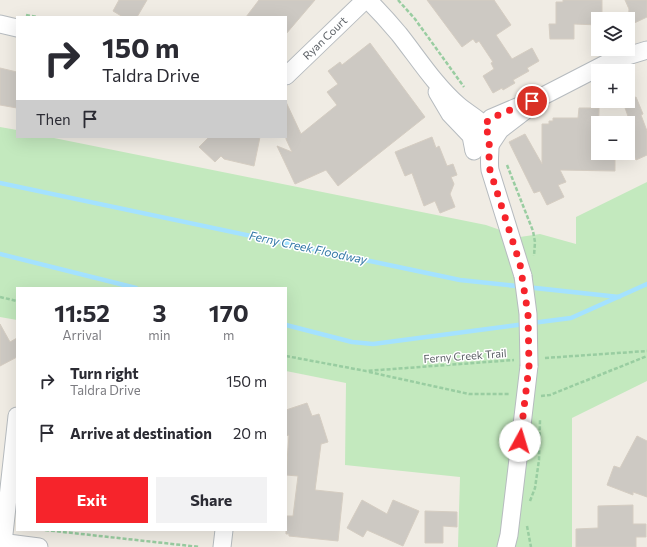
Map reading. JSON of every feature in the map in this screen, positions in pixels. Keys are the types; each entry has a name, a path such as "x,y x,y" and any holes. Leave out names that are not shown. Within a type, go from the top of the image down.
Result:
{"street":[{"name":"Ryan Court","path":"287,75 364,0"},
{"path":"368,0 399,34 421,64 483,132 479,168 501,209 523,276 528,314 527,361 525,395 509,543"},
{"path":"0,24 16,28"},
{"path":"483,132 545,95 611,61 647,50"},
{"path":"16,424 2,543 39,547"},
{"path":"222,547 224,531"}],"path":[{"path":"398,0 415,19 467,92"},
{"path":"505,160 533,231 535,242 534,259"},
{"path":"0,297 16,300"},
{"name":"Ferny Creek Trail","path":"287,356 366,371 527,361 647,351"},
{"path":"366,371 469,394 543,396 598,377 647,356"},
{"path":"542,402 543,396"},
{"path":"530,503 535,488 539,460 541,414"},
{"path":"527,524 531,547"},
{"path":"54,531 200,547"}],"green space":[{"path":"0,127 16,130 16,138 54,138 486,225 520,237 540,234 576,244 576,217 647,182 647,381 572,418 572,547 458,547 460,477 345,465 346,383 287,371 287,287 16,287 16,320 0,317"}],"building":[{"path":"119,0 147,0 138,16 121,16 113,11"},
{"path":"259,0 315,0 287,33 287,16 247,16"},
{"path":"427,0 494,0 511,25 496,35 512,59 532,48 539,61 527,68 529,71 513,80 515,83 503,90 502,88 493,93 483,76 494,69 491,63 493,62 479,41 476,43 473,39 462,47"},
{"path":"563,0 602,0 602,12 591,12 591,25 574,24 574,39 550,39 549,24 556,24 556,2 563,2"},
{"path":"625,0 647,0 647,17 635,23 635,12 629,12"},
{"path":"370,43 425,117 338,186 326,170 295,184 277,146 292,152 286,139 287,104 301,134 337,105 327,92 338,84 328,71 340,62 342,65"},
{"path":"0,68 16,72 16,108 0,105"},
{"path":"635,97 643,114 641,115 647,131 647,155 636,160 635,116 628,116 625,108 635,108"},
{"path":"579,108 599,108 599,116 591,116 591,160 615,160 615,171 560,170 566,182 558,185 564,197 547,205 540,191 534,193 509,142 525,134 542,164 542,124 549,124 549,121 553,121 553,118 578,118"},
{"path":"432,137 436,148 439,146 447,166 453,164 457,175 451,177 454,184 450,194 455,207 440,213 435,201 424,206 412,173 405,176 395,152"},
{"path":"208,138 260,138 254,166 224,159 221,156 215,162 199,147"},
{"path":"0,324 10,342 16,339 16,358 0,366"},
{"path":"307,403 312,416 319,414 328,442 321,444 315,490 343,493 338,541 289,536 289,534 286,534 287,516 293,516 298,476 287,475 289,435 287,436 287,410"},
{"path":"637,436 647,441 647,497 633,492 633,495 607,485 614,466 620,468"},
{"path":"362,500 387,514 393,500 419,511 403,546 367,530 363,537 347,528"},
{"path":"633,505 633,524 646,524 646,537 636,537 636,547 576,547 576,529 598,528 598,506"},
{"path":"425,511 457,512 457,527 443,526 443,543 425,543"}],"waterway":[{"name":"Ferny Creek Floodway","path":"0,183 460,280 619,297"},
{"name":"Ferny Creek Floodway","path":"0,254 132,287"},
{"name":"Ferny Creek Floodway","path":"532,323 571,318 647,284"},
{"name":"Ferny Creek Floodway","path":"287,325 352,342 373,344 525,324"}],"route":[{"path":"520,441 529,366 528,314 520,264 501,209 490,170 488,159 490,139 484,125 491,118 532,101"}]}
